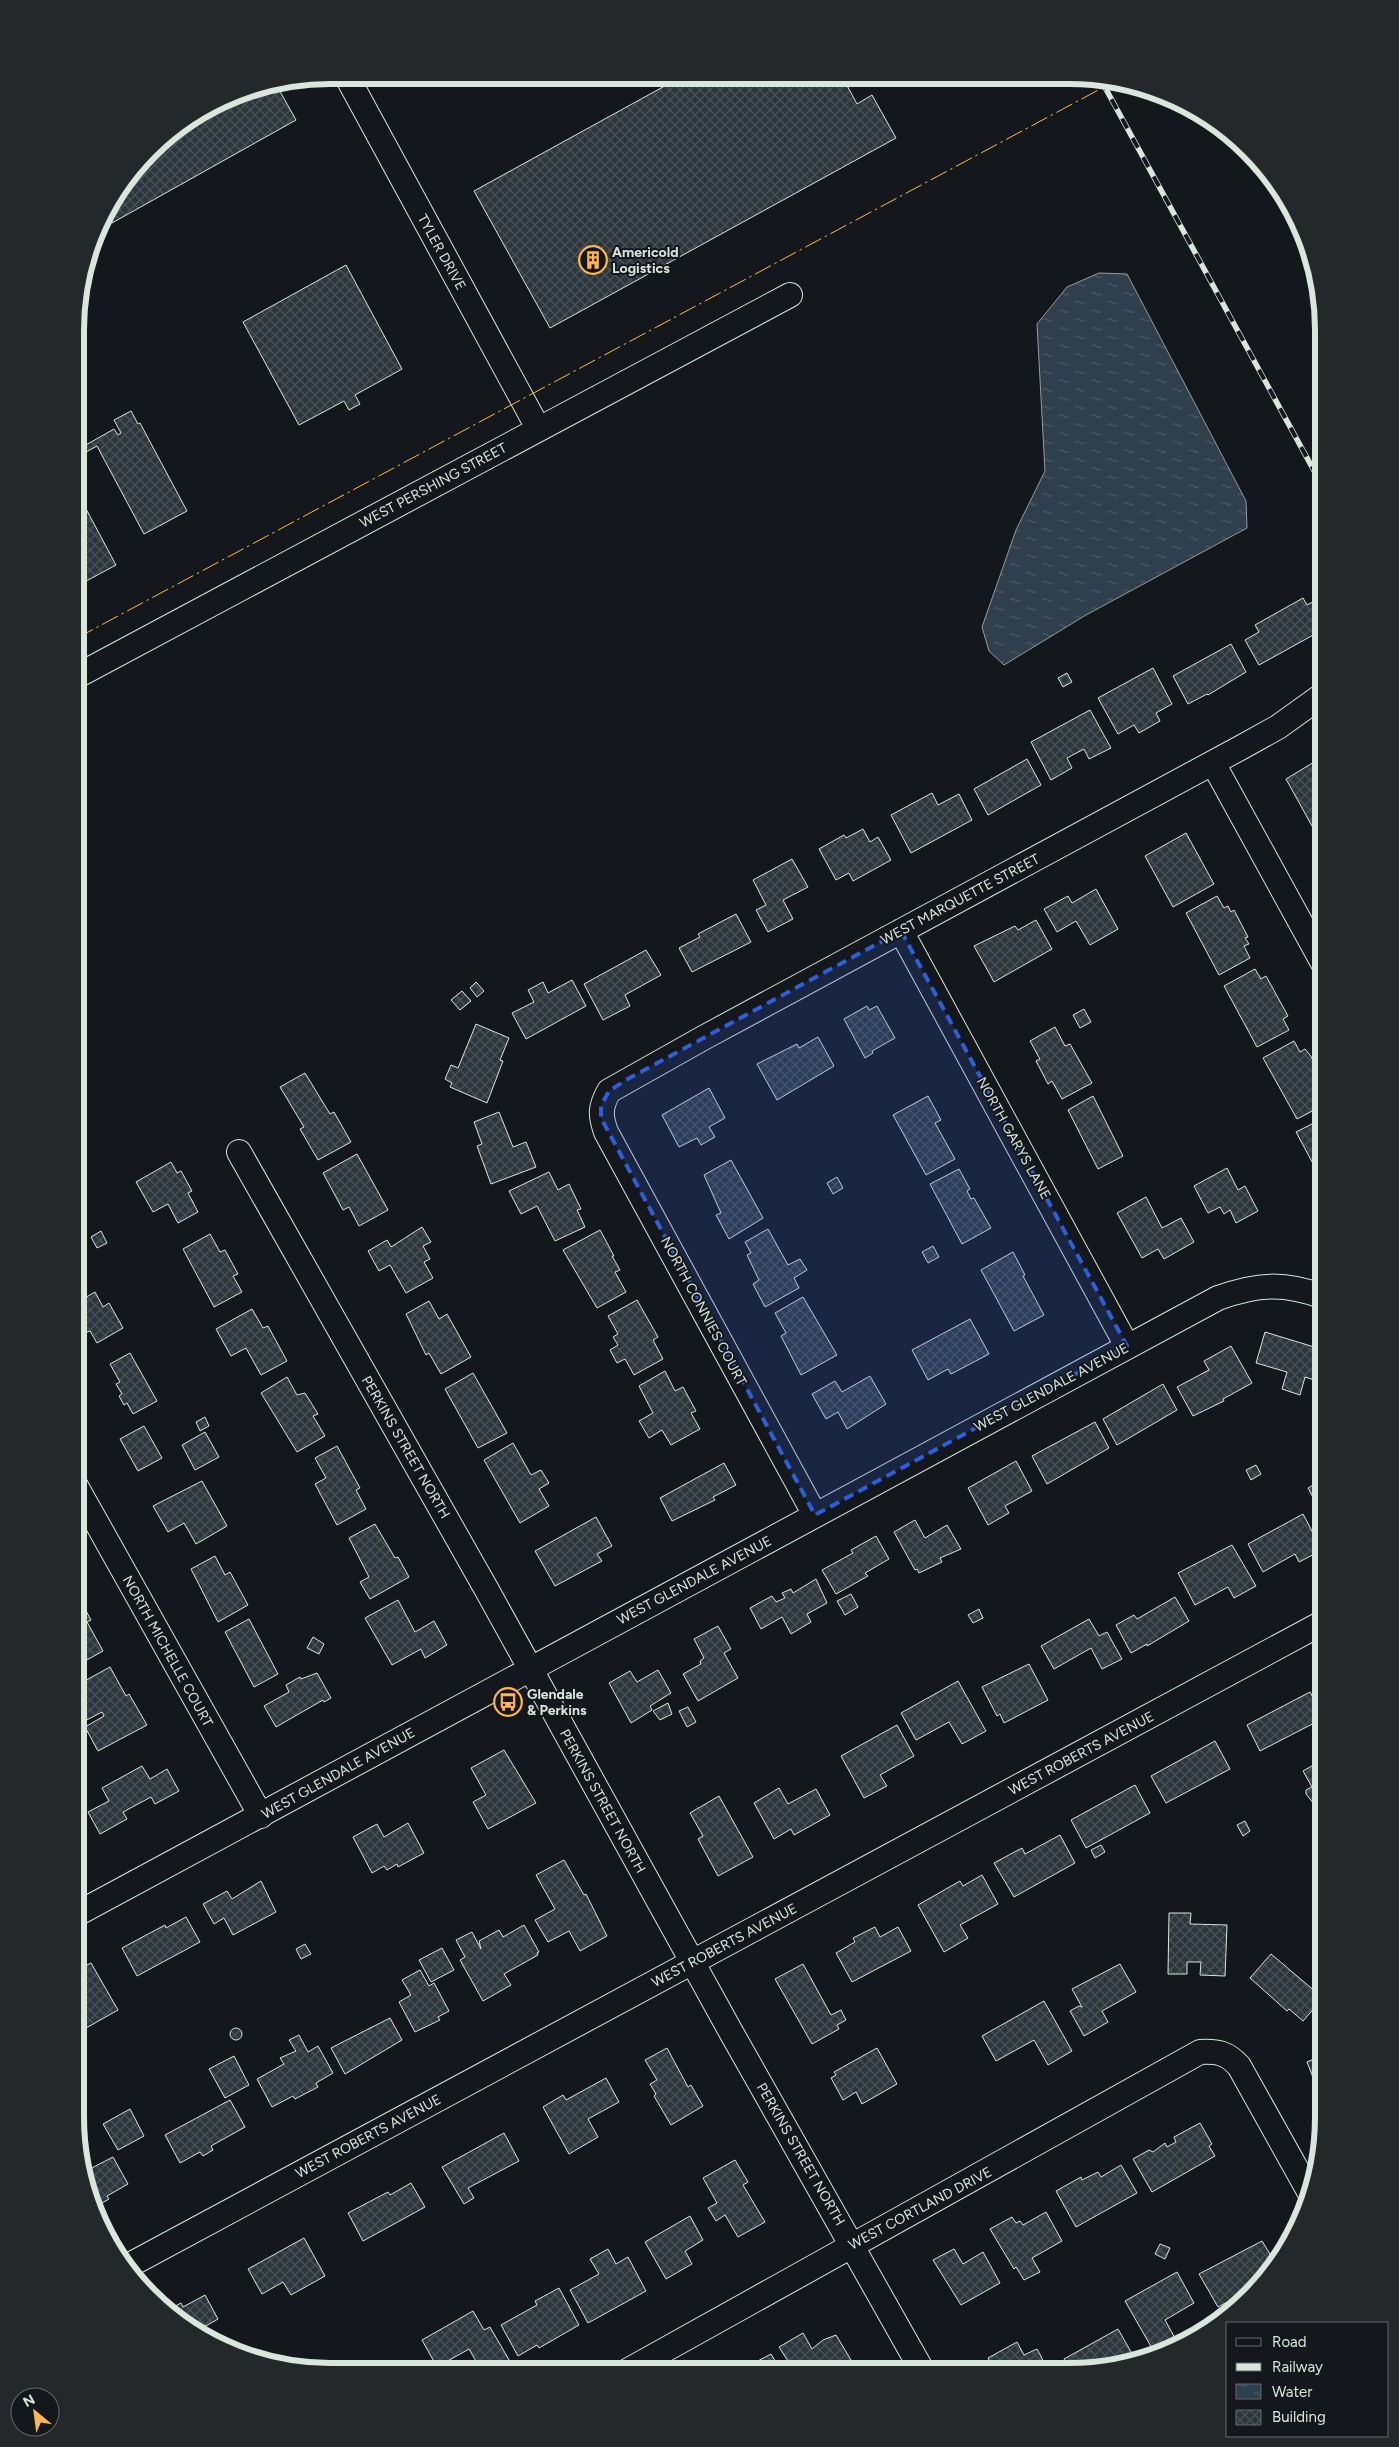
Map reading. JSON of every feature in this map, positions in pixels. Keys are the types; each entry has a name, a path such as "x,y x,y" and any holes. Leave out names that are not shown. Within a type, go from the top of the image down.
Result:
{"street":[{"name":"TYLER DRIVE","path":"351,84 538,428"},
{"name":"WEST PERSHING STREET","path":"84,672 790,295"},
{"name":"WEST MARQUETTE STREET","path":"601,1106 609,1091 626,1080 1214,763 1278,727 1315,700"},
{"path":"1214,763 1315,948"},
{"name":"NORTH GARYS LANE","path":"901,931 1128,1346"},
{"name":"NORTH CONNIES COURT","path":"601,1106 601,1118 606,1132 815,1514"},
{"name":"PERKINS STREET NORTH","path":"239,1152 918,2363"},
{"name":"WEST GLENDALE AVENUE","path":"84,1910 1218,1298 1239,1290 1283,1286 1315,1294"},
{"name":"NORTH MICHELLE COURT","path":"84,1500 261,1816"},
{"name":"WEST ROBERTS AVENUE","path":"132,2264 1315,1627"},
{"name":"WEST CORTLAND DRIVE","path":"641,2363 852,2244 958,2188 1186,2058 1200,2052 1215,2051 1229,2055 1239,2066 1306,2185"}],"highlighted area":[{"path":"901,931 1127,1346 815,1515 601,1118 601,1106 609,1091 626,1080"}],"water":[{"path":"1099,273 1127,274 1246,501 1247,528 1086,615 1004,665 989,651 982,627 1016,530 1045,471 1037,324 1067,287"}],"building":[{"name":"Americold Logistics","path":"668,84 846,84 857,104 872,95 896,138 550,328 474,191"},
{"path":"279,89 296,120 112,223 110,220 135,180 156,156 180,135 221,109 236,102"},
{"path":"346,265 402,369 355,395 360,404 349,410 344,401 299,425 243,322"},
{"path":"131,411 138,424 140,423 187,511 144,534 97,446 84,453 84,446 114,429 118,435 121,433 114,420"},
{"path":"84,505 116,565 84,582"},
{"path":"1303,598 1307,605 1315,601 1315,634 1259,665 1245,640 1259,632 1255,625"},
{"path":"1231,644 1246,672 1208,695 1188,704 1173,676"},
{"path":"1153,668 1172,704 1156,713 1160,721 1139,733 1134,725 1118,734 1098,698"},
{"path":"1067,673 1072,682 1063,687 1058,678"},
{"path":"1090,710 1111,748 1089,759 1084,749 1067,758 1072,768 1051,780 1031,742"},
{"path":"1027,759 1041,785 988,815 974,789"},
{"path":"1315,761 1315,831 1286,779"},
{"path":"932,793 938,805 959,794 972,820 911,853 891,815"},
{"path":"863,829 870,842 878,837 891,860 853,881 849,873 836,880 819,849 844,835 846,838"},
{"path":"1186,833 1214,884 1173,907 1145,856"},
{"path":"792,859 808,887 783,900 793,919 768,932 756,910 766,905 753,880"},
{"path":"1096,889 1118,929 1090,945 1076,921 1057,932 1044,909 1068,896 1072,903"},
{"path":"1217,896 1224,908 1228,906 1231,912 1234,910 1248,937 1245,938 1249,944 1244,946 1250,958 1219,975 1186,913"},
{"path":"736,914 751,942 692,972 679,948 700,937 698,934"},
{"path":"1036,920 1052,949 994,982 974,946 1015,926 1018,930"},
{"path":"646,950 661,975 625,995 630,1006 603,1020 584,984"},
{"path":"1255,969 1261,979 1266,976 1288,1016 1283,1019 1289,1030 1257,1047 1224,986"},
{"path":"572,980 586,1006 526,1039 512,1013 534,1002 528,990 543,982 548,993"},
{"path":"476,982 484,991 477,997 470,988"},
{"path":"462,991 471,1001 460,1010 451,1000"},
{"path":"867,1006 869,1010 877,1006 895,1038 872,1051 873,1053 865,1058 844,1019"},
{"path":"1084,1009 1091,1022 1080,1028 1073,1015"},
{"path":"476,1024 509,1038 500,1060 503,1061 487,1103 450,1087 452,1083 445,1079 451,1065 458,1068"},
{"path":"1055,1027 1065,1046 1070,1044 1092,1083 1062,1099 1052,1081 1048,1084 1036,1061 1040,1059 1030,1041"},
{"path":"818,1037 834,1066 777,1100 757,1064 797,1044 799,1048"},
{"path":"1294,1041 1300,1052 1305,1049 1315,1064 1315,1110 1297,1119 1263,1058"},
{"path":"305,1073 330,1114 334,1112 351,1142 318,1160 300,1129 304,1127 280,1087"},
{"path":"709,1088 725,1118 709,1127 715,1137 701,1145 697,1138 679,1147 662,1115"},
{"path":"928,1096 941,1120 935,1123 955,1159 926,1175 893,1115"},
{"path":"1093,1096 1123,1156 1098,1169 1068,1110"},
{"path":"499,1112 513,1147 526,1142 536,1167 491,1184 477,1146 482,1144 474,1122"},
{"path":"1315,1122 1315,1167 1296,1132"},
{"path":"357,1154 388,1210 359,1226 349,1207 343,1210 323,1173"},
{"path":"731,1160 763,1218 729,1239 716,1215 721,1213 704,1175"},
{"path":"171,1162 177,1173 181,1171 192,1191 188,1193 198,1212 178,1223 168,1204 153,1212 136,1182"},
{"path":"1227,1168 1238,1190 1245,1186 1258,1211 1236,1223 1230,1210 1224,1214 1220,1207 1208,1213 1194,1186"},
{"path":"959,1169 970,1189 967,1191 971,1199 974,1198 991,1228 962,1244 930,1184"},
{"path":"549,1172 558,1190 569,1184 581,1209 577,1210 585,1227 555,1241 537,1206 521,1214 509,1191"},
{"path":"837,1177 843,1188 833,1194 827,1183"},
{"path":"1146,1197 1162,1228 1181,1218 1194,1242 1164,1259 1158,1249 1142,1258 1117,1213"},
{"path":"422,1227 431,1242 423,1246 430,1259 424,1262 433,1278 406,1293 390,1265 379,1271 368,1251 387,1240 391,1247"},
{"path":"768,1229 788,1265 800,1259 807,1270 794,1278 799,1288 765,1307 753,1284 759,1280 747,1255 751,1253 745,1242"},
{"path":"600,1230 620,1270 615,1272 626,1292 597,1308 563,1250"},
{"path":"101,1231 107,1243 97,1248 91,1237"},
{"path":"210,1234 220,1252 225,1250 238,1274 233,1276 242,1292 214,1307 183,1249"},
{"path":"933,1246 939,1257 928,1263 922,1252"},
{"path":"1013,1252 1025,1275 1023,1276 1044,1315 1014,1331 981,1270"},
{"path":"95,1292 103,1307 109,1303 123,1328 97,1343 90,1331 87,1332 84,1327 84,1298"},
{"path":"803,1297 837,1355 801,1375 781,1336 786,1333 775,1313"},
{"path":"637,1300 658,1337 653,1340 663,1359 634,1375 625,1359 617,1363 610,1350 618,1345 613,1337 618,1334 608,1316"},
{"path":"429,1301 439,1319 447,1314 471,1357 441,1374 429,1353 426,1355 406,1314"},
{"path":"252,1309 263,1328 268,1326 287,1361 261,1375 246,1348 231,1356 216,1329"},
{"path":"970,1319 989,1354 951,1374 948,1369 928,1380 912,1350"},
{"path":"1265,1332 1315,1347 1315,1380 1305,1377 1300,1395 1282,1389 1287,1372 1256,1363"},
{"path":"1231,1346 1252,1383 1223,1399 1224,1401 1193,1416 1177,1387 1209,1370 1204,1361"},
{"path":"130,1353 157,1401 133,1414 127,1403 124,1405 119,1396 122,1394 116,1384 120,1382 110,1364"},
{"path":"665,1371 675,1391 683,1387 696,1411 691,1413 700,1429 671,1445 662,1430 649,1438 639,1421 653,1413 639,1386"},
{"path":"473,1373 507,1433 478,1448 445,1389"},
{"path":"870,1376 886,1404 847,1429 838,1412 826,1419 812,1394 835,1381 842,1392"},
{"path":"287,1377 297,1395 305,1393 318,1414 313,1416 325,1436 297,1452 261,1393"},
{"path":"1163,1384 1177,1410 1117,1445 1103,1419"},
{"path":"205,1417 209,1426 200,1431 196,1422"},
{"path":"1095,1422 1109,1448 1047,1484 1032,1456"},
{"path":"144,1426 162,1458 138,1471 120,1439"},
{"path":"205,1432 219,1457 195,1470 182,1445"},
{"path":"513,1443 531,1475 541,1470 549,1483 539,1489 549,1506 520,1523 484,1460"},
{"path":"337,1446 360,1488 356,1490 366,1509 337,1525 315,1484 326,1478 315,1458"},
{"path":"1016,1461 1032,1491 1005,1506 1009,1513 988,1525 968,1488"},
{"path":"724,1463 736,1485 713,1497 715,1500 672,1521 660,1498"},
{"path":"1256,1465 1261,1474 1251,1480 1246,1470"},
{"path":"202,1481 227,1526 196,1544 184,1523 168,1532 153,1506"},
{"path":"1315,1484 1315,1501 1308,1488"},
{"path":"1303,1514 1315,1537 1315,1554 1299,1562 1295,1554 1263,1572 1248,1544"},
{"path":"596,1517 612,1546 597,1554 602,1561 555,1586 535,1551"},
{"path":"915,1520 925,1538 947,1525 961,1549 940,1558 942,1562 919,1573 917,1569 915,1570 894,1532"},
{"path":"375,1524 395,1558 398,1557 409,1577 370,1599 360,1582 369,1577 349,1538"},
{"path":"876,1536 889,1559 865,1573 868,1576 836,1594 822,1570 853,1553 851,1550"},
{"path":"1232,1545 1256,1586 1234,1598 1228,1587 1195,1605 1178,1573"},
{"path":"215,1556 225,1575 230,1572 248,1605 218,1622 191,1569"},
{"path":"816,1579 827,1603 807,1614 811,1622 791,1634 782,1617 761,1629 750,1608 772,1596 776,1602 785,1598 782,1593 791,1589 793,1593"},
{"path":"851,1594 858,1607 845,1615 837,1601"},
{"path":"1175,1597 1189,1621 1147,1646 1147,1644 1131,1653 1116,1625 1134,1615 1137,1619"},
{"path":"398,1600 415,1632 434,1621 447,1645 425,1658 421,1649 392,1665 365,1618"},
{"path":"84,1607 91,1620 87,1622 103,1651 84,1662"},
{"path":"979,1609 983,1618 973,1623 968,1615"},
{"path":"249,1619 278,1674 254,1687 225,1632"},
{"path":"1089,1619 1099,1636 1107,1632 1122,1659 1102,1669 1091,1648 1054,1669 1041,1646"},
{"path":"718,1626 731,1649 724,1653 738,1678 698,1701 683,1674 701,1664 700,1661 704,1658 694,1639"},
{"path":"313,1637 324,1644 319,1654 307,1648"},
{"path":"1029,1664 1048,1700 1004,1723 1000,1714 997,1716 982,1687"},
{"path":"110,1667 126,1696 129,1694 147,1725 98,1751 85,1727 104,1716 102,1712 84,1721 84,1681"},
{"path":"658,1670 671,1693 650,1706 652,1710 631,1723 609,1683 630,1671 637,1682"},
{"path":"317,1673 331,1698 324,1702 323,1700 276,1727 264,1706 289,1692 286,1685 300,1677 301,1679"},
{"path":"958,1681 986,1731 962,1744 949,1722 916,1740 901,1713"},
{"path":"1310,1692 1315,1701 1315,1723 1260,1751 1247,1725"},
{"path":"668,1703 672,1714 660,1720 653,1711"},
{"path":"688,1707 696,1722 687,1727 679,1711"},
{"path":"897,1725 914,1756 880,1775 887,1786 864,1798 841,1756"},
{"path":"1215,1741 1230,1769 1166,1803 1151,1776"},
{"path":"504,1750 536,1803 488,1829 473,1802 486,1795 471,1768"},
{"path":"1315,1764 1314,1804 1306,1794 1306,1790 1312,1787 1303,1771"},
{"path":"142,1766 150,1779 167,1769 179,1791 155,1804 151,1797 123,1812 127,1819 100,1834 88,1812 109,1801 102,1788"},
{"path":"1135,1785 1150,1813 1086,1848 1071,1820"},
{"path":"779,1788 788,1804 816,1789 830,1815 794,1835 791,1829 774,1839 754,1803"},
{"path":"719,1796 753,1857 718,1876 698,1839 703,1836 690,1813"},
{"path":"1245,1821 1250,1831 1243,1836 1237,1825"},
{"path":"408,1823 424,1853 398,1867 397,1864 387,1870 384,1866 372,1873 353,1837 377,1824 384,1837"},
{"path":"1060,1835 1075,1863 1014,1897 994,1863 1022,1848 1025,1854"},
{"path":"1101,1845 1105,1852 1095,1858 1091,1850"},
{"path":"564,1860 584,1895 586,1894 607,1936 580,1951 569,1931 548,1942 535,1920 555,1909 536,1875"},
{"path":"982,1875 998,1904 960,1925 968,1938 944,1952 918,1905 960,1881 963,1886"},
{"path":"261,1881 276,1912 233,1935 224,1918 214,1924 203,1904 227,1891 232,1899"},
{"path":"1169,1913 1191,1913 1190,1924 1227,1925 1225,1976 1200,1975 1201,1962 1187,1962 1187,1974 1168,1974"},
{"path":"186,1917 200,1942 137,1976 122,1948 165,1925 166,1928"},
{"path":"524,1925 539,1952 537,1953 538,1955 504,1974 511,1985 483,2001 460,1960 465,1957 456,1940 472,1932 481,1949 479,1941 499,1930 503,1937"},
{"path":"875,1927 880,1937 898,1927 911,1951 852,1982 836,1953 855,1942 853,1938"},
{"path":"305,1944 311,1954 301,1959 296,1949"},
{"path":"442,1948 454,1970 431,1982 419,1960"},
{"path":"1271,1954 1315,1991 1315,2007 1303,2021 1289,2009 1287,2011 1250,1978"},
{"path":"91,1963 118,2010 84,2029 84,1966"},
{"path":"803,1964 831,2015 841,2010 846,2020 837,2025 839,2029 812,2044 775,1979"},
{"path":"1120,1964 1136,1992 1102,2011 1108,2022 1084,2036 1070,2011 1079,2006 1082,2007 1072,1989"},
{"path":"420,1970 429,1986 434,1983 449,2011 438,2017 440,2020 415,2032 399,2002 411,1995 402,1980"},
{"path":"1044,2001 1072,2051 1048,2065 1034,2040 996,2061 982,2036"},
{"path":"390,2018 402,2040 345,2074 331,2048"},
{"path":"234,2028 238,2028 242,2034 238,2040 234,2040 230,2036 230,2032"},
{"path":"299,2035 308,2052 318,2046 333,2073 316,2083 318,2087 295,2099 293,2096 272,2107 257,2079 284,2064 280,2058 296,2051 289,2040"},
{"path":"667,2048 688,2087 691,2085 703,2106 671,2125 654,2096 656,2094 650,2084 657,2080 645,2060"},
{"path":"877,2048 897,2084 862,2104 856,2092 843,2100 831,2078 836,2075 834,2072"},
{"path":"234,2056 249,2085 225,2098 209,2069"},
{"path":"1315,2058 1315,2082 1307,2062"},
{"path":"606,2078 619,2102 588,2119 598,2137 569,2154 543,2107 563,2095 566,2100"},
{"path":"230,2100 245,2127 211,2146 213,2150 203,2156 200,2152 180,2163 165,2135"},
{"path":"130,2109 144,2136 118,2150 103,2124"},
{"path":"1200,2123 1212,2144 1209,2146 1215,2156 1152,2192 1133,2159 1149,2150 1153,2152 1165,2143 1167,2147 1176,2142 1174,2137"},
{"path":"504,2133 519,2161 468,2188 474,2198 464,2204 442,2167"},
{"path":"113,2157 128,2184 107,2196 109,2199 100,2204 89,2169"},
{"path":"735,2160 748,2182 743,2185 765,2222 738,2237 725,2215 716,2221 708,2208 717,2203 703,2178"},
{"path":"1121,2165 1137,2193 1076,2227 1056,2191 1081,2177 1082,2180 1098,2172 1101,2177"},
{"path":"411,2183 425,2207 363,2241 348,2213 388,2192 390,2195"},
{"path":"1046,2212 1062,2241 1032,2258 1040,2272 1024,2280 1016,2267 1014,2269 990,2229 1012,2217 1016,2223 1020,2221 1023,2225"},
{"path":"690,2216 703,2240 685,2251 692,2264 666,2279 645,2242"},
{"path":"304,2238 325,2276 291,2295 283,2282 262,2294 248,2269"},
{"path":"1262,2241 1272,2257 1243,2291 1236,2297 1218,2307 1199,2274"},
{"path":"1160,2244 1170,2248 1165,2259 1155,2254"},
{"path":"608,2249 616,2264 628,2257 646,2291 588,2323 570,2290 599,2274 590,2259"},
{"path":"954,2249 963,2264 983,2252 1000,2283 961,2305 933,2260"},
{"path":"1177,2272 1194,2303 1165,2320 1175,2338 1152,2349 1125,2301"},
{"path":"559,2288 579,2325 539,2348 537,2345 518,2356 501,2325 537,2305 535,2301"},
{"path":"205,2295 218,2319 203,2328 174,2307 181,2303 183,2307"},
{"path":"473,2311 484,2330 490,2327 511,2363 477,2363 469,2349 444,2363 435,2363 422,2340"},
{"path":"1118,2329 1133,2355 1085,2363 1066,2363 1064,2359"},
{"path":"803,2333 812,2349 823,2340 836,2335 851,2360 846,2363 789,2363 779,2347"},
{"path":"1017,2342 1024,2355 1037,2349 1044,2363 990,2363 988,2358"},
{"path":"771,2354 776,2363 754,2363"}],"railway":[{"path":"1105,86 1315,472"}],"power":[{"path":"84,634 1105,86"}],"place":[{"name":"Americold Logistics","path":"593,260"},
{"name":"Glendale & Perkins","path":"508,1702"}]}
